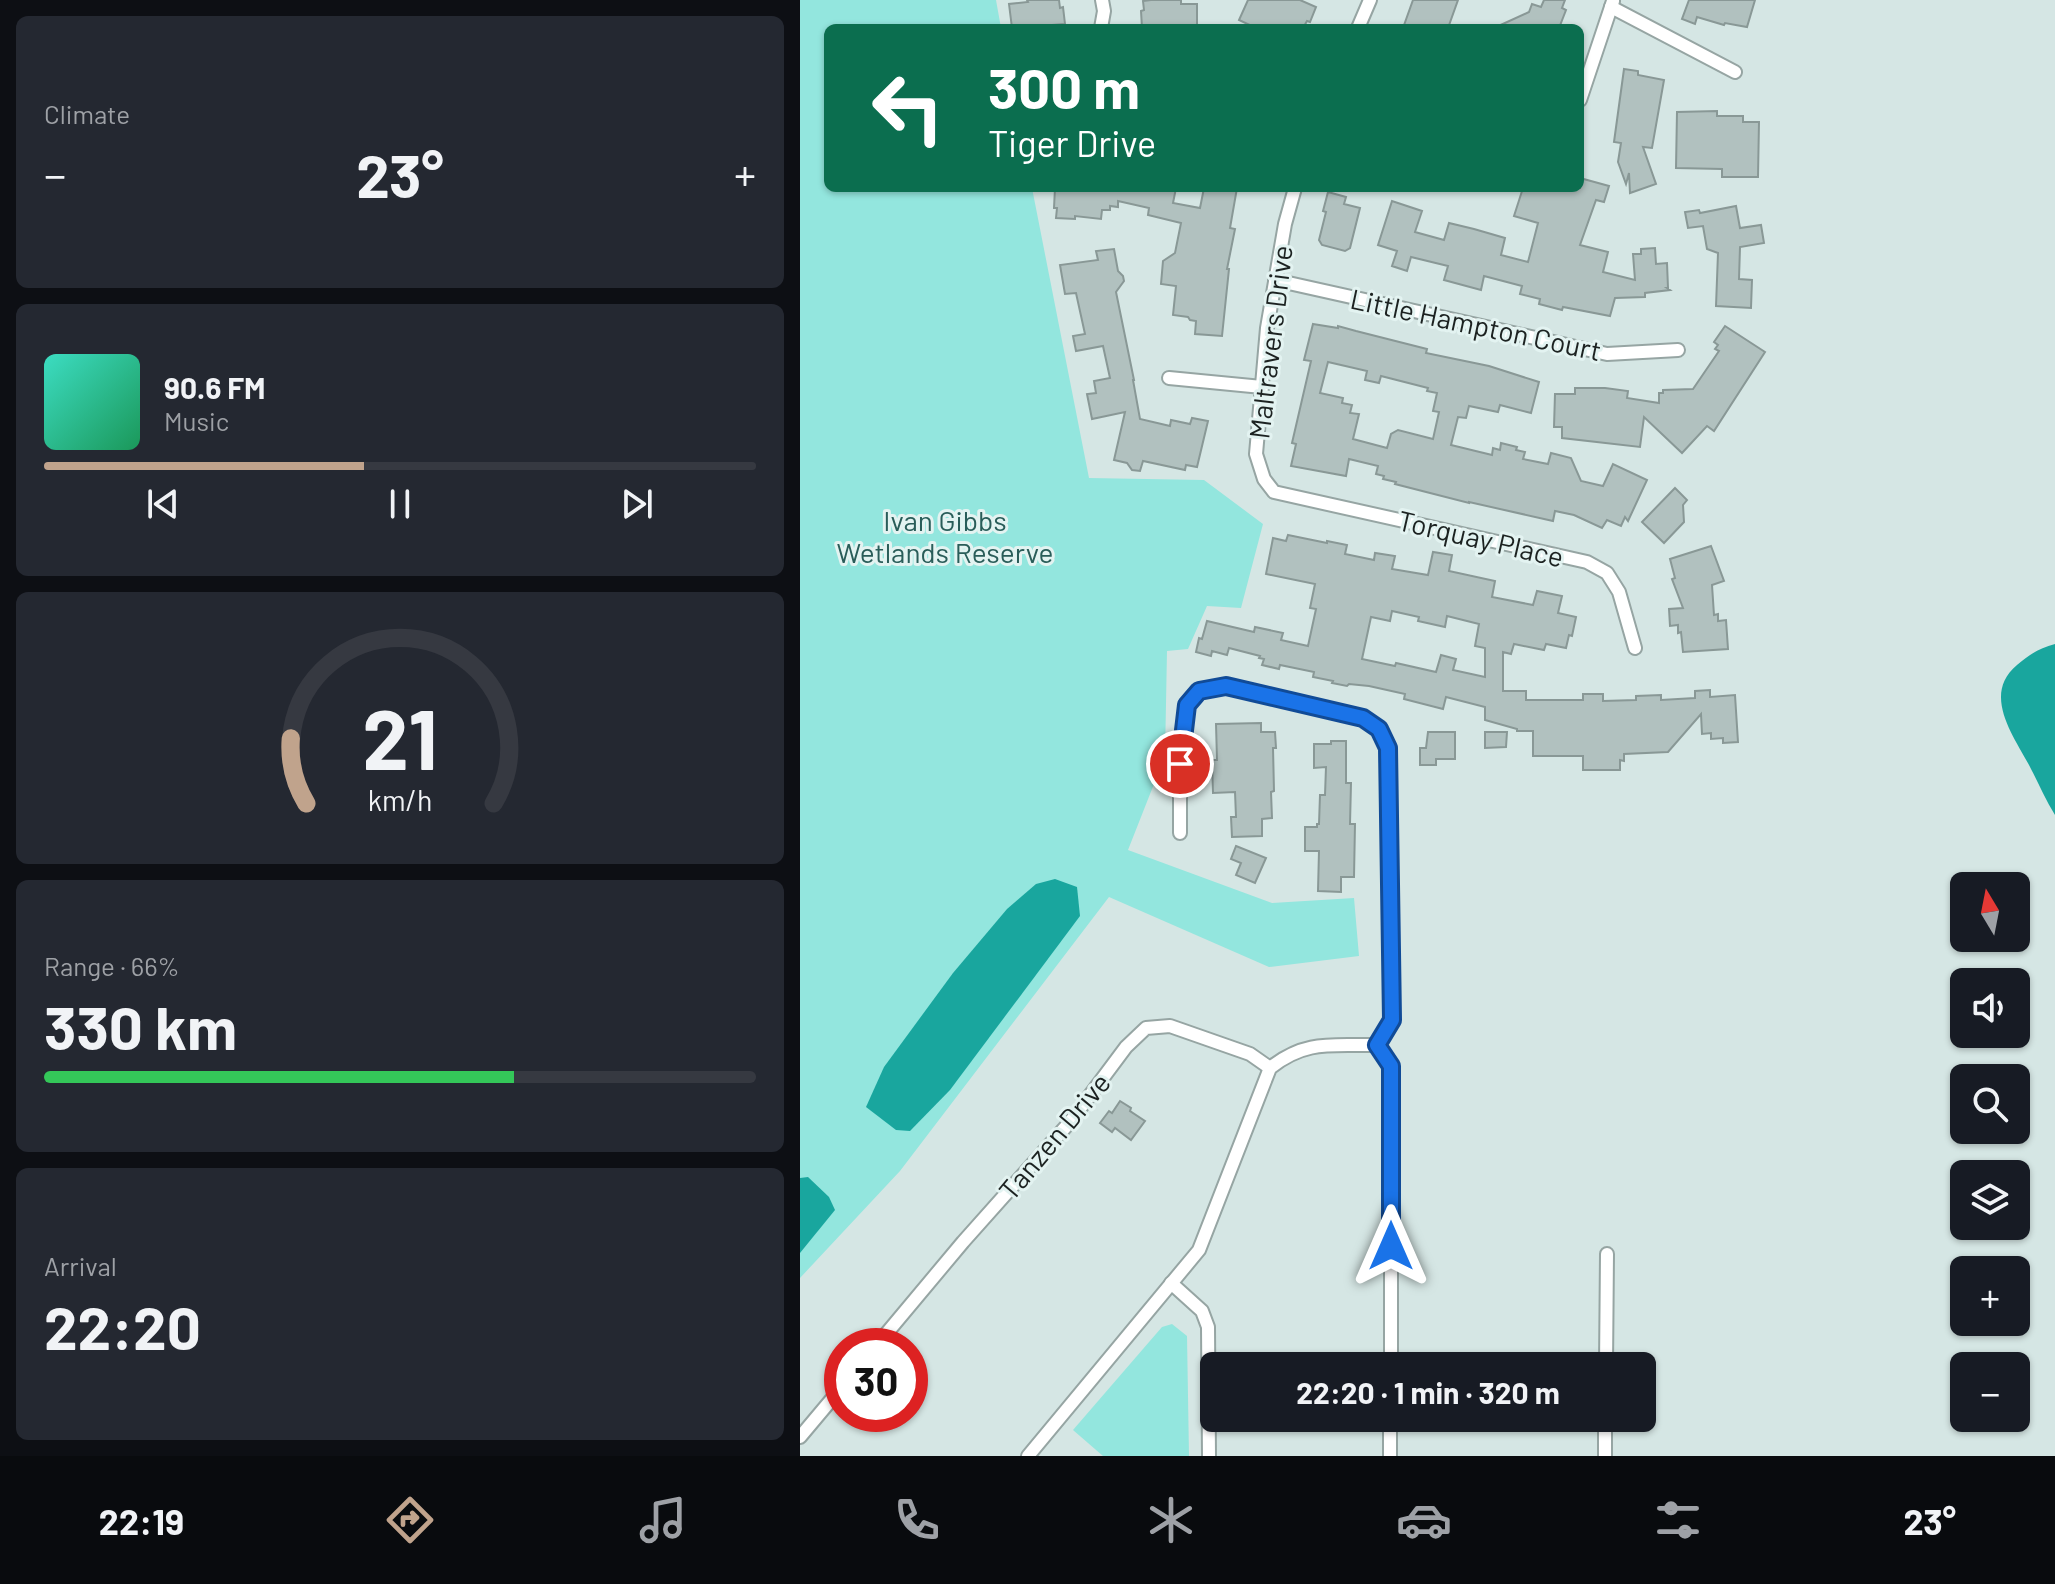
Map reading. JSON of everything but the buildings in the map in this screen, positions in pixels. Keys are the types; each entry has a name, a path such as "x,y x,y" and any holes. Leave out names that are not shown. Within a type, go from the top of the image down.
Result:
{"street":[{"path":"1102,0 1102,24"},
{"path":"1360,24 1370,0"},
{"path":"1584,88 1612,4 1735,72"},
{"name":"Maltravers Drive","path":"1274,492 1264,479 1256,454 1267,328 1285,224 1294,192"},
{"name":"Little Hampton Court","path":"1275,280 1607,354 1678,350"},
{"path":"1169,378 1262,387"},
{"name":"Torquay Place","path":"1274,492 1587,562 1607,573 1619,592 1635,648"},
{"path":"1180,833 1180,764 1187,705 1199,691 1226,686 1363,718 1379,729 1388,748 1392,1020 1377,1045"},
{"name":"Tanzen Drive","path":"891,1328 1070,1122 1126,1047 1146,1028 1170,1026 1250,1054 1270,1068"},
{"path":"1028,1456 1199,1250 1270,1068 1285,1056 1308,1046 1377,1045"},
{"path":"1377,1045 1391,1066 1391,1352"},
{"path":"1606,1352 1607,1254"},
{"path":"1171,1283 1202,1311 1208,1327 1209,1456"},
{"path":"800,1437 824,1408"},
{"path":"1390,1432 1390,1456"},
{"path":"1605,1432 1605,1456"}],"green space":[{"name":"Ivan Gibbs Wetlands Reserve","path":"800,0 996,0 1000,24 824,24 824,192 1033,192 1089,478 1204,480 1263,524 1241,608 1207,606 1188,649 1167,651 1165,756 1128,850 1272,903 1354,898 1359,956 1269,967 1109,897 900,1171 800,1278"},
{"path":"1172,1324 1187,1336 1189,1456 1103,1456 1073,1430 1162,1327"}],"shaded area":[{"path":"2055,644 2055,815 2009,728 2001,701 2007,676 2017,665 2034,652"},
{"path":"1055,879 1077,887 1080,916 950,1090 910,1131 896,1130 866,1107 884,1067 953,973 1007,909 1036,884"},
{"path":"808,1177 829,1197 835,1210 800,1253 800,1178"}],"route":[{"path":"1180,764 1187,705 1199,691 1226,686 1363,718 1379,729 1388,748 1392,1020 1377,1045 1391,1066 1391,1246"}]}
